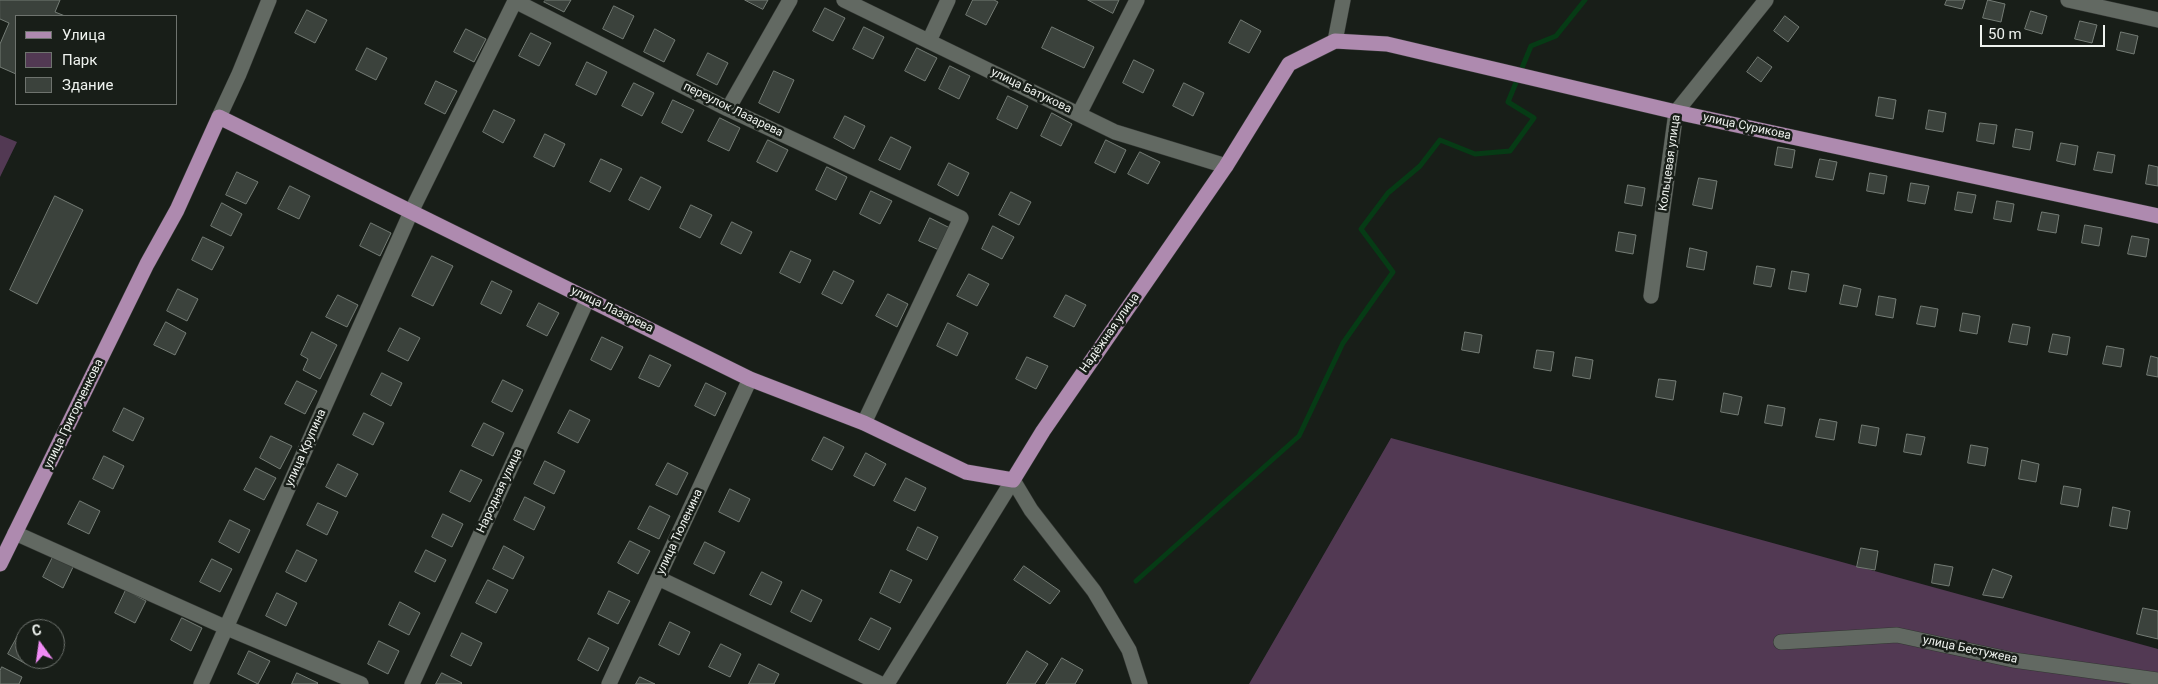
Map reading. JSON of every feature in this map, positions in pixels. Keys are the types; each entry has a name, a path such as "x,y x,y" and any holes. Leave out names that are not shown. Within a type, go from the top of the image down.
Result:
{"main road":[{"name":"улица Сурикова","path":"1335,41 1387,44 1676,112 2158,216"},
{"name":"Надёжная улица","path":"1013,480 1043,431 1226,166 1290,64 1335,41"},
{"name":"улица Лазарева","path":"219,117 750,379 864,423 966,472 1013,480"},
{"name":"улица Григорченкова","path":"0,564 147,264 177,210 219,117"}],"street":[{"path":"219,117 269,0"},
{"path":"728,109 790,0"},
{"name":"улица Батукова","path":"844,0 1115,132 1226,166"},
{"path":"929,41 948,0"},
{"path":"1079,114 1136,0"},
{"path":"1335,41 1343,0"},
{"name":"Кольцевая улица","path":"1651,296 1676,112 1766,0"},
{"path":"2068,0 2158,20"},
{"name":"переулок Лазарева","path":"411,212 515,1 728,109 960,218 864,423"},
{"name":"улица Крупина","path":"201,684 411,212"},
{"name":"Народная улица","path":"412,684 588,298"},
{"name":"улица Тюленина","path":"609,684 750,379"},
{"path":"1013,480 1031,510 1094,591 1129,650 1140,684"},
{"name":"Надёжная улица","path":"887,684 1013,480"},
{"path":"15,533 227,628 362,684"},
{"path":"658,578 882,684"},
{"name":"улица Бестужева","path":"1781,642 1896,634 2013,660 2158,680"}],"green space":[{"path":"0,135 17,142 0,177"},
{"path":"1391,438 2158,649 2158,684 1249,684"}],"building":[{"path":"0,0 60,0 55,12 62,15 15,15 15,74 0,67 0,44 9,23 0,19"},
{"path":"546,0 571,0 564,12 544,2"},
{"path":"745,0 768,0 763,9"},
{"path":"973,0 994,0 998,2 986,25 966,15"},
{"path":"1088,0 1119,0 1113,13"},
{"path":"1947,0 1965,0 1962,9 1945,5"},
{"path":"1988,0 2005,4 2001,22 1983,18"},
{"path":"614,6 634,16 623,39 603,29"},
{"path":"825,8 845,18 833,41 813,31"},
{"path":"307,10 327,20 315,43 295,33"},
{"path":"2031,11 2047,16 2042,34 2025,29"},
{"path":"1785,16 1799,27 1788,42 1774,31"},
{"path":"1241,20 1261,31 1249,53 1229,43"},
{"path":"2080,21 2097,25 2092,43 2075,39"},
{"path":"864,27 884,37 873,59 853,49"},
{"path":"1052,27 1094,47 1084,68 1042,48"},
{"path":"466,29 486,39 474,62 454,52"},
{"path":"655,29 675,40 664,62 644,52"},
{"path":"2121,32 2138,36 2134,54 2117,50"},
{"path":"531,33 551,43 539,66 519,56"},
{"path":"367,48 387,58 376,80 356,70"},
{"path":"917,48 937,58 925,81 905,71"},
{"path":"708,53 728,63 717,85 697,75"},
{"path":"1758,57 1772,67 1761,82 1747,72"},
{"path":"1134,60 1154,70 1143,93 1123,83"},
{"path":"587,62 607,72 596,95 576,85"},
{"path":"950,66 970,76 959,99 939,89"},
{"path":"774,71 794,80 779,113 759,103"},
{"path":"436,81 457,91 445,114 425,104"},
{"path":"634,83 654,93 642,116 622,106"},
{"path":"1184,83 1204,93 1193,116 1173,106"},
{"path":"1008,96 1028,106 1017,129 997,119"},
{"path":"1879,97 1896,100 1893,119 1876,116"},
{"path":"673,100 694,110 682,133 662,123"},
{"path":"494,110 515,120 503,143 483,132"},
{"path":"1929,110 1946,113 1943,132 1926,129"},
{"path":"1052,113 1072,124 1061,146 1041,136"},
{"path":"845,116 865,126 854,149 834,138"},
{"path":"720,118 740,128 729,151 708,141"},
{"path":"1980,123 1997,125 1994,144 1977,141"},
{"path":"2016,129 2033,132 2030,150 2013,147"},
{"path":"545,134 565,144 554,167 534,157"},
{"path":"891,137 911,147 900,170 879,160"},
{"path":"768,140 788,150 777,172 757,162"},
{"path":"1106,140 1126,150 1115,173 1095,163"},
{"path":"2061,143 2078,146 2075,165 2057,161"},
{"path":"1778,147 1795,150 1792,168 1775,165"},
{"path":"1140,152 1160,162 1148,184 1128,174"},
{"path":"2098,152 2115,155 2112,173 2094,170"},
{"path":"601,159 622,169 610,192 590,182"},
{"path":"1820,159 1837,162 1833,180 1816,177"},
{"path":"949,163 969,173 958,196 938,185"},
{"path":"2149,165 2158,167 2158,186 2146,184"},
{"path":"827,167 847,177 836,200 816,190"},
{"path":"237,172 258,182 246,204 226,195"},
{"path":"1870,173 1887,176 1884,194 1867,191"},
{"path":"641,177 661,187 649,210 629,200"},
{"path":"1699,178 1717,181 1712,209 1693,205"},
{"path":"1911,183 1929,186 1925,204 1908,201"},
{"path":"1628,185 1645,188 1642,206 1625,203"},
{"path":"290,186 310,196 299,219 278,209"},
{"path":"871,191 892,201 880,224 860,214"},
{"path":"1011,192 1031,202 1019,225 999,215"},
{"path":"1958,192 1976,195 1972,213 1955,210"},
{"path":"55,196 83,210 37,304 10,290"},
{"path":"1997,201 2014,204 2011,222 1994,219"},
{"path":"222,203 242,214 231,236 211,226"},
{"path":"691,205 712,215 700,238 680,228"},
{"path":"2042,212 2059,215 2056,233 2038,230"},
{"path":"930,218 950,228 939,250 919,241"},
{"path":"732,222 752,232 741,254 721,244"},
{"path":"371,223 391,233 380,256 360,246"},
{"path":"2085,225 2102,228 2099,246 2082,243"},
{"path":"993,226 1014,237 1002,259 982,249"},
{"path":"1619,232 1636,235 1633,254 1616,251"},
{"path":"2132,236 2149,239 2146,257 2128,254"},
{"path":"203,237 224,247 212,270 192,260"},
{"path":"1690,248 1707,252 1704,270 1687,267"},
{"path":"791,251 811,260 800,283 780,273"},
{"path":"432,256 453,266 433,306 412,296"},
{"path":"1757,266 1775,269 1771,287 1754,284"},
{"path":"834,271 854,281 842,304 822,294"},
{"path":"1792,271 1809,274 1806,292 1789,289"},
{"path":"969,274 989,284 977,306 957,296"},
{"path":"492,281 512,291 501,314 481,304"},
{"path":"1844,285 1861,289 1857,307 1840,304"},
{"path":"178,289 198,299 187,321 167,311"},
{"path":"888,294 908,304 897,327 876,316"},
{"path":"338,295 358,305 347,327 326,317"},
{"path":"1066,295 1086,305 1074,327 1054,317"},
{"path":"1879,296 1896,299 1893,318 1876,315"},
{"path":"539,303 559,313 547,336 527,326"},
{"path":"1921,306 1938,309 1935,327 1917,324"},
{"path":"1963,313 1980,316 1977,334 1960,331"},
{"path":"166,322 186,333 175,355 154,345"},
{"path":"948,323 968,333 957,356 937,346"},
{"path":"2013,324 2030,327 2027,345 2009,342"},
{"path":"400,328 420,338 408,361 388,351"},
{"path":"312,332 337,345 320,379 303,370 308,359 301,355"},
{"path":"1465,332 1482,335 1479,353 1462,350"},
{"path":"2053,334 2070,337 2067,355 2049,352"},
{"path":"602,337 623,347 611,370 591,360"},
{"path":"2107,346 2124,349 2121,367 2103,364"},
{"path":"1537,350 1554,352 1551,371 1534,368"},
{"path":"650,355 671,365 659,387 639,378"},
{"path":"2151,356 2158,358 2158,377 2147,375"},
{"path":"1027,357 1048,366 1036,389 1016,379"},
{"path":"1576,357 1593,360 1590,379 1573,376"},
{"path":"382,373 402,383 391,406 371,395"},
{"path":"1659,379 1676,381 1673,400 1656,397"},
{"path":"503,380 523,390 512,412 492,402"},
{"path":"297,381 317,391 305,414 285,404"},
{"path":"706,383 726,393 715,416 695,406"},
{"path":"1724,393 1742,397 1738,415 1721,412"},
{"path":"1768,405 1785,408 1782,426 1765,423"},
{"path":"124,408 144,418 133,441 113,431"},
{"path":"570,410 590,420 578,443 558,433"},
{"path":"364,413 384,423 373,445 353,435"},
{"path":"1820,419 1837,422 1834,440 1816,437"},
{"path":"484,423 504,433 493,456 472,446"},
{"path":"1862,425 1879,428 1876,446 1859,443"},
{"path":"1907,434 1925,437 1921,455 1904,452"},
{"path":"271,436 292,446 280,469 260,458"},
{"path":"824,437 844,447 832,470 812,460"},
{"path":"1971,445 1988,448 1985,466 1968,463"},
{"path":"866,453 886,464 874,486 854,476"},
{"path":"104,456 124,466 113,489 93,479"},
{"path":"2022,460 2039,464 2036,482 2019,479"},
{"path":"545,461 565,471 554,494 534,484"},
{"path":"668,463 688,473 677,495 656,485"},
{"path":"338,464 358,474 346,497 326,487"},
{"path":"256,468 276,478 264,500 244,490"},
{"path":"461,470 482,480 470,502 450,492"},
{"path":"906,478 926,488 915,511 894,501"},
{"path":"2064,486 2081,489 2078,507 2061,504"},
{"path":"730,489 750,499 739,522 719,512"},
{"path":"525,497 545,507 534,530 514,520"},
{"path":"80,501 100,511 89,534 68,524"},
{"path":"318,503 338,512 327,535 307,525"},
{"path":"650,506 670,516 659,539 638,529"},
{"path":"2113,507 2130,511 2127,529 2110,526"},
{"path":"443,514 463,524 452,547 432,537"},
{"path":"230,520 250,530 239,553 219,542"},
{"path":"918,527 938,537 927,560 907,550"},
{"path":"630,541 650,551 638,574 618,563"},
{"path":"705,542 725,552 714,574 694,564"},
{"path":"504,546 524,557 513,579 493,569"},
{"path":"1861,548 1878,551 1875,570 1857,567"},
{"path":"297,550 317,560 306,582 286,572"},
{"path":"426,550 446,560 435,582 415,572"},
{"path":"54,555 74,565 63,588 43,577"},
{"path":"212,559 232,569 220,592 200,582"},
{"path":"1935,564 1953,567 1949,586 1932,583"},
{"path":"1024,566 1060,591 1050,604 1014,580"},
{"path":"1993,569 2012,576 2003,598 1983,595"},
{"path":"891,570 912,580 900,603 880,593"},
{"path":"762,572 782,582 771,605 750,595"},
{"path":"488,580 508,590 496,613 476,603"},
{"path":"126,590 146,601 135,623 115,613"},
{"path":"802,590 822,600 811,622 791,612"},
{"path":"609,591 630,601 618,624 598,614"},
{"path":"277,593 297,603 286,626 266,616"},
{"path":"400,602 420,613 409,635 389,625"},
{"path":"2143,608 2158,611 2158,639 2137,634"},
{"path":"182,618 202,628 191,651 171,640"},
{"path":"871,618 891,628 879,650 859,640"},
{"path":"670,622 690,632 679,655 659,645"},
{"path":"462,633 482,643 471,666 451,656"},
{"path":"589,638 609,648 598,671 578,660"},
{"path":"15,641 15,658 8,654"},
{"path":"379,641 399,651 388,674 368,664"},
{"path":"721,644 741,654 730,677 709,667"},
{"path":"249,651 270,661 258,684 238,674"},
{"path":"1027,651 1048,664 1035,684 1007,684"},
{"path":"1062,658 1083,670 1075,684 1046,684"},
{"path":"759,664 779,674 774,684 749,684"},
{"path":"2,667 22,677 19,684 0,684 0,671"},
{"path":"297,673 318,683 292,684"},
{"path":"442,673 462,683 436,684"},
{"path":"640,677 655,684 636,684"}],"waterway":[{"path":"1136,581 1299,436 1343,343 1393,272 1361,229 1388,193 1420,166 1440,140 1475,154 1510,151 1534,118 1508,102 1531,46 1556,36 1585,0"}]}
